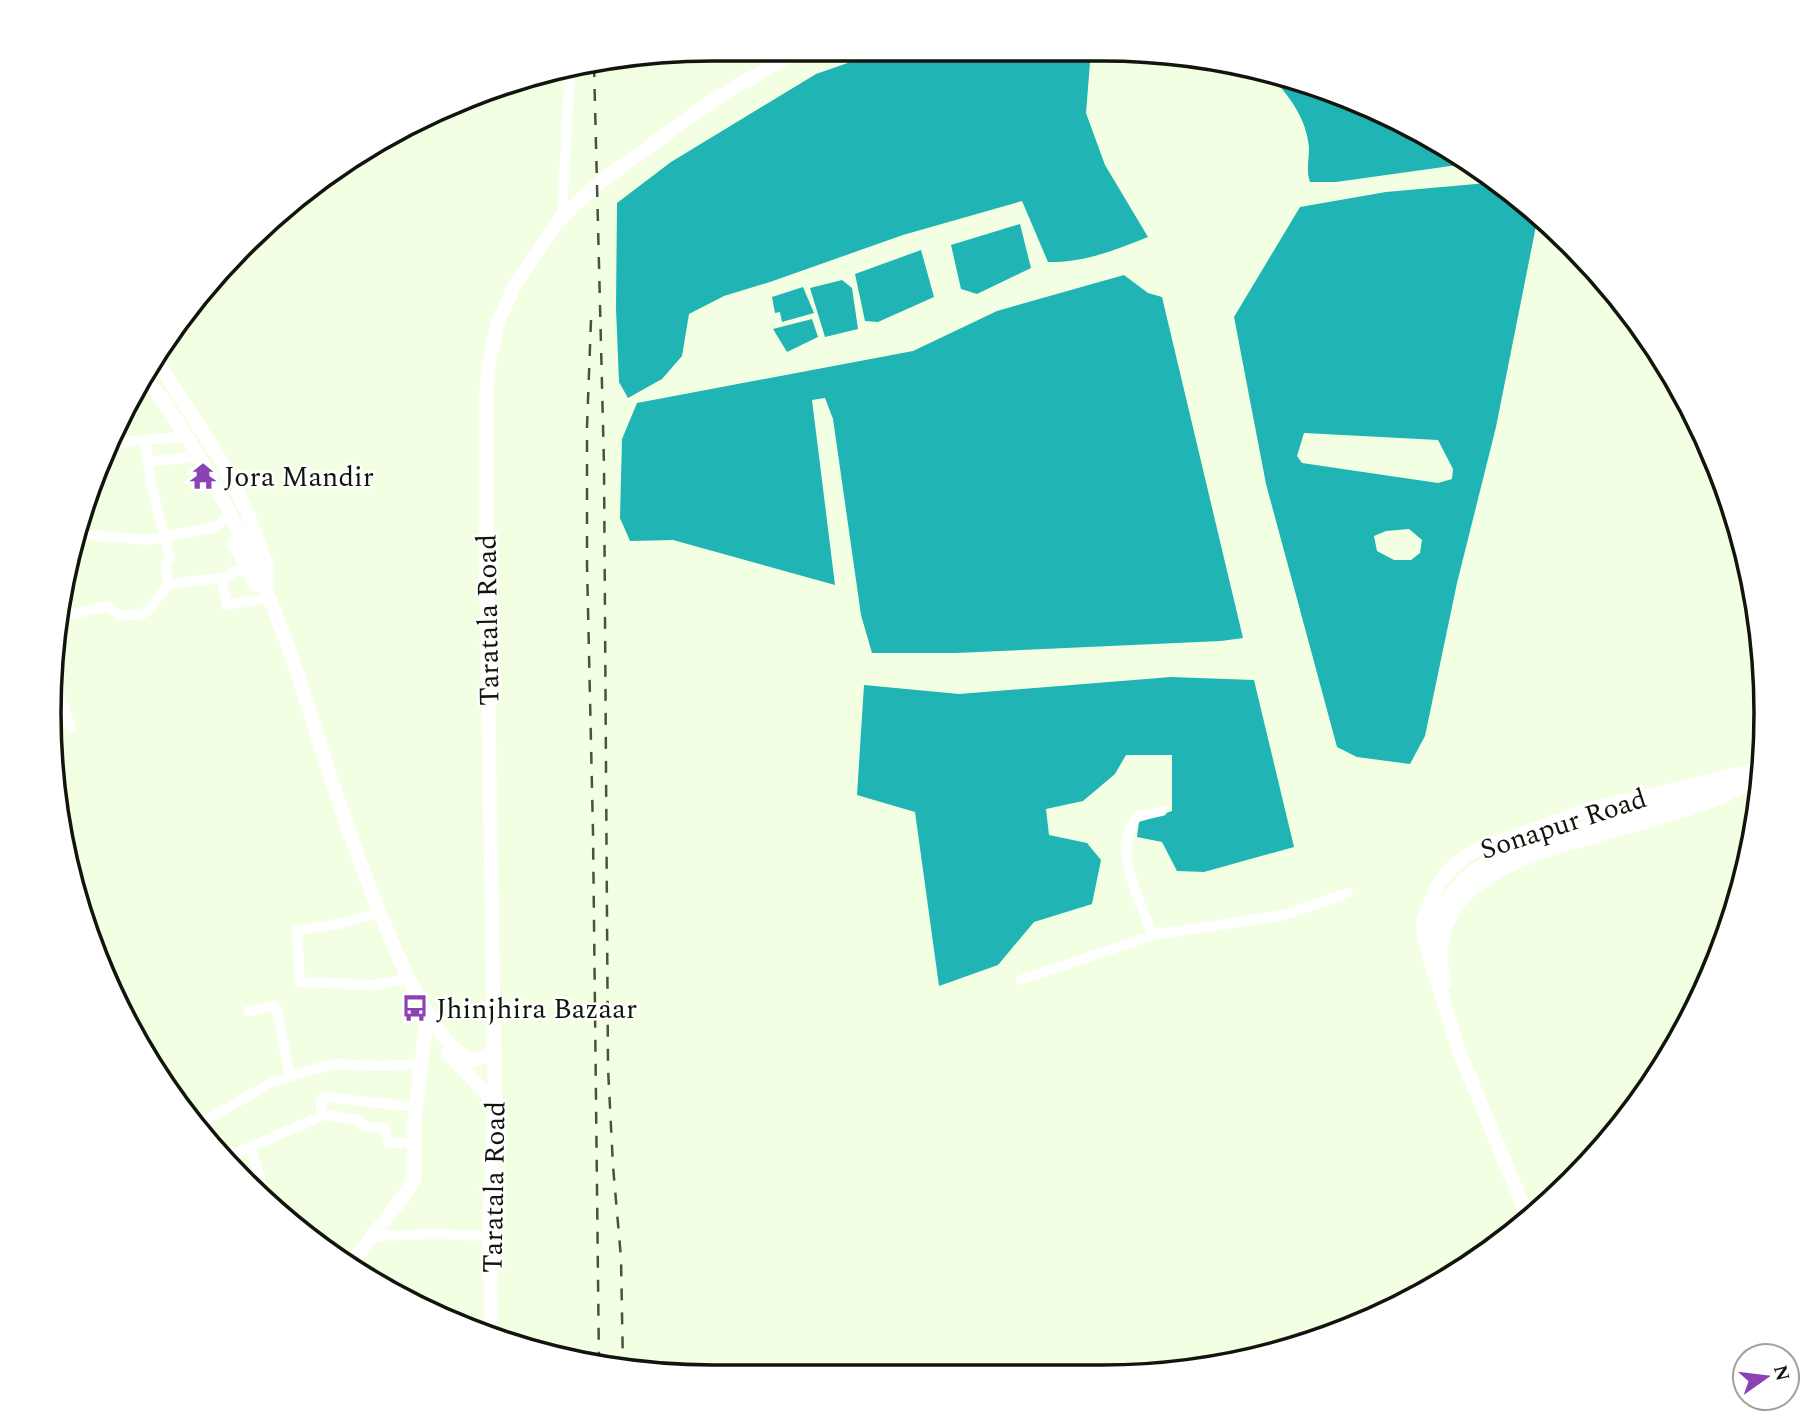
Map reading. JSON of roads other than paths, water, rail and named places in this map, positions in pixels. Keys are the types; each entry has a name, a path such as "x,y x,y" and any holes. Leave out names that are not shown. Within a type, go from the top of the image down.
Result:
{"street":[{"name":"Taratala Road","path":"491,1325 490,1236 495,1052 486,546 488,368 498,322 514,286 562,217 599,183 672,128 780,61"},
{"path":"562,217 569,78"},
{"path":"161,367 208,439 247,512 267,565 261,592"},
{"path":"151,384 198,454 247,549 373,914 401,980 452,1058 495,1103"},
{"path":"148,389 192,457 246,569 261,592 297,674 341,809 376,901 430,1025 467,1058 480,1060 495,1052"},
{"path":"120,442 180,437"},
{"path":"69,615 108,607 120,616 142,614 150,609 168,584 166,567 170,558 147,462 145,441"},
{"path":"147,462 192,457"},
{"path":"86,535 139,540 216,527 224,520"},
{"path":"168,584 220,578 246,569"},
{"path":"220,578 227,605 261,592"},
{"path":"62,700 71,728"},
{"name":"Sonapur Road","path":"1523,1211 1459,1051 1424,939 1423,920 1436,888 1451,868 1472,852 1484,847 1587,810 1751,768"},
{"path":"1531,1204 1449,1004 1441,958 1451,917 1475,885 1491,873 1517,861 1714,800 1749,783"},
{"path":"1153,935 1126,857 1131,828 1136,817 1162,811"},
{"path":"1021,980 1153,935 1284,915 1348,893"},
{"path":"373,914 340,924 297,930 300,982 373,985 401,980"},
{"path":"248,1011 274,1006 278,1010 290,1076"},
{"path":"355,1258 415,1179 416,1107 421,1064 430,1025"},
{"path":"205,1121 271,1083 329,1065 421,1064"},
{"path":"321,1116 321,1100 324,1097 416,1107"},
{"path":"234,1154 321,1116 330,1115 359,1120 364,1127 384,1128 389,1143 414,1142"},
{"path":"250,1147 260,1182"},
{"path":"372,1236 490,1236"}],"water":[{"path":"853,61 1090,61 1086,113 1105,165 1148,237 1087,258 1048,262 1022,201 903,235 724,296 689,314 682,356 662,379 628,398 619,382 616,308 617,203 671,162 816,74"},
{"path":"1278,85 1351,111 1390,128 1455,165 1336,182 1310,182 1308,137 1301,117"},
{"path":"1481,183 1536,227 1496,427 1457,583 1425,736 1410,764 1357,757 1337,747 1266,484 1234,317 1300,207 1386,192","holes":["1304,433 1438,440 1453,469 1452,479 1438,483 1302,463 1297,456","1409,529 1422,540 1420,553 1411,560 1394,560 1377,551 1374,536 1386,531"]},
{"path":"1020,224 1031,268 977,294 961,289 951,245"},
{"path":"921,250 934,297 878,322 865,321 855,274"},
{"path":"1124,275 1148,293 1162,297 1243,638 956,653 872,653 861,615 833,419 825,398 812,400 835,585 673,540 630,541 620,518 622,439 637,403 913,351 997,311"},
{"path":"842,280 852,288 858,329 825,337 810,288"},
{"path":"803,287 814,313 782,322 780,312 775,313 772,297"},
{"path":"812,319 818,337 787,352 773,329"},
{"path":"1171,677 1254,680 1294,847 1204,872 1177,871 1162,842 1137,837 1139,822 1172,811 1172,755 1126,755 1115,774 1083,801 1046,809 1049,835 1087,843 1101,860 1092,904 1034,922 998,965 939,986 915,812 857,795 864,685 959,694"}],"railway":[{"path":"594,73 604,465 608,1068 621,1258 623,1358"},
{"path":"591,320 587,427 587,564 599,1354"}],"place":[{"name":"Jora Mandir","path":"203,476"},
{"name":"Jhinjhira Bazaar","path":"415,1008"}]}
